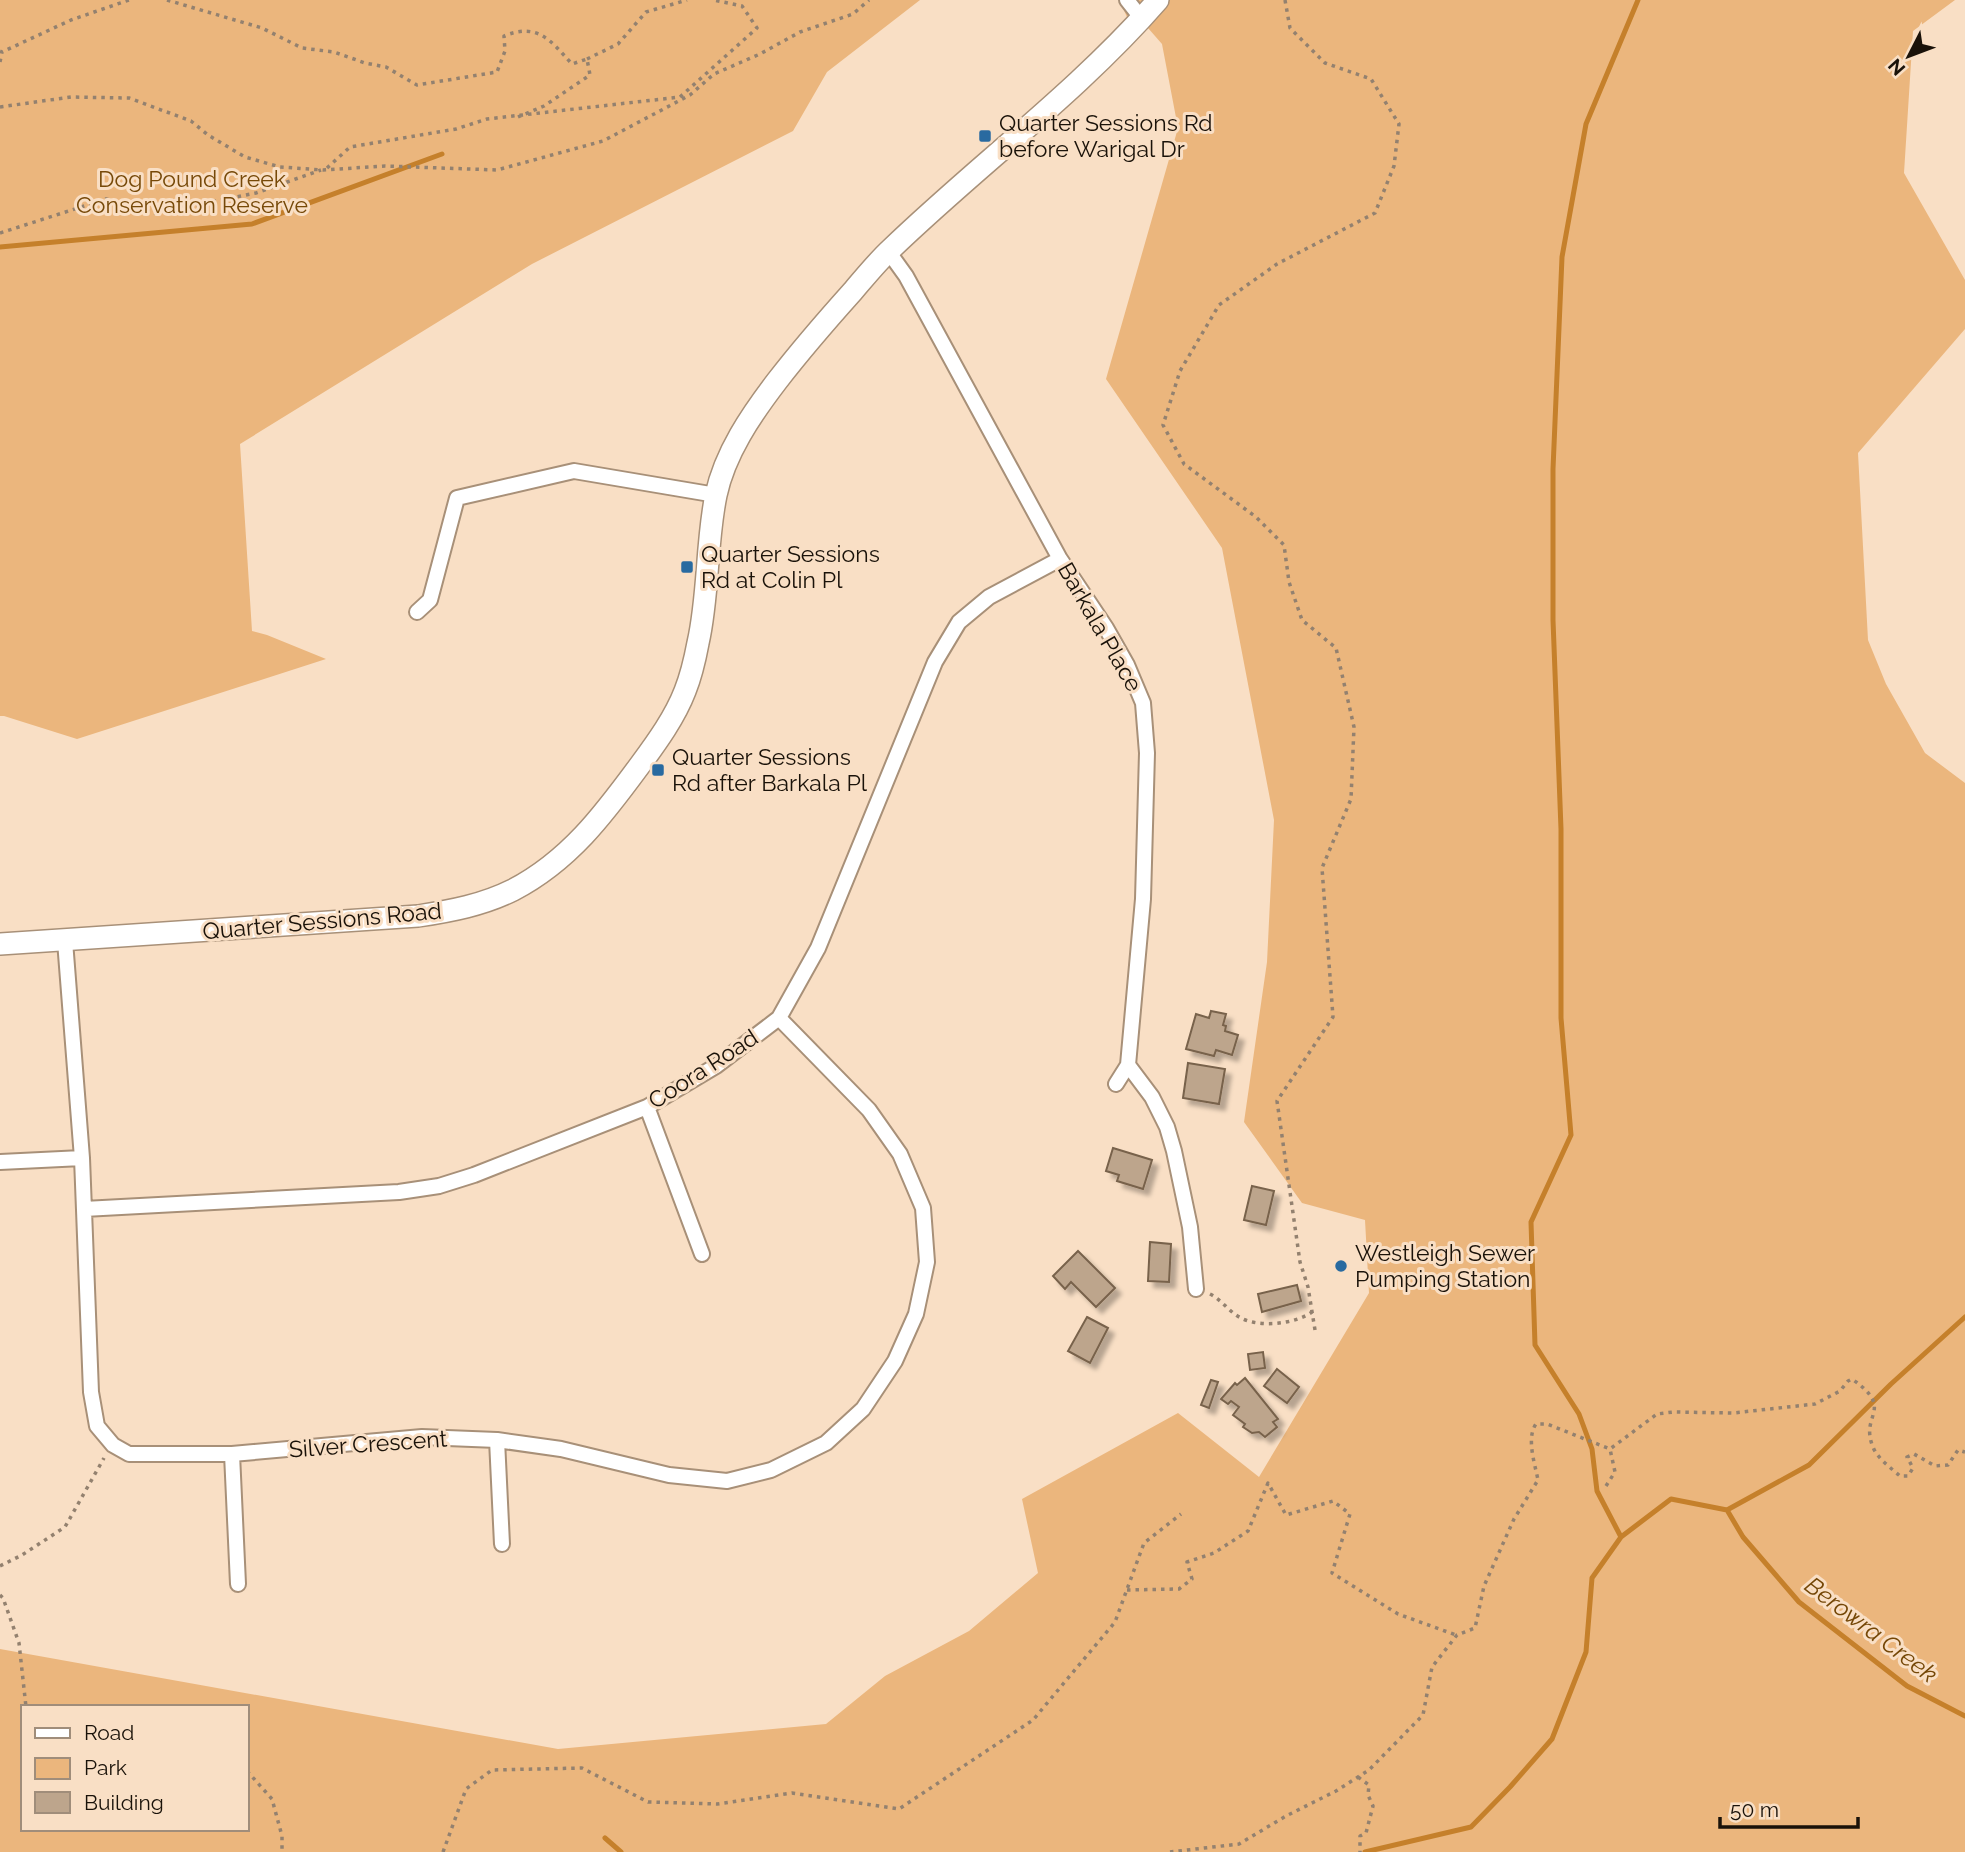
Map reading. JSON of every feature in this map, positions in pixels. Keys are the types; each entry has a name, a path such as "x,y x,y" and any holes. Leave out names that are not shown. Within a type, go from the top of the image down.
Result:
{"main road":[{"name":"Quarter Sessions Road","path":"0,944 418,916 464,908 511,891 552,865 589,831 606,811 661,736 685,692 699,641 716,495 728,459 756,410 827,320 888,251 1056,101 1142,19 1158,0"}],"street":[{"path":"1127,0 1142,19"},
{"name":"Barkala Place","path":"888,251 906,276 1060,559 1127,665 1143,703 1147,754 1143,899 1128,1065 1116,1084"},
{"path":"417,612 430,600 457,498 574,471 716,495"},
{"name":"Coora Road","path":"84,1209 399,1192 439,1186 474,1175 647,1107 716,1066 779,1018 818,948 934,662 959,622 989,597 1060,559"},
{"path":"65,941 82,1158 91,1392 97,1426 113,1445"},
{"name":"Silver Crescent","path":"113,1445 129,1454 232,1454 422,1437 497,1440 561,1449 669,1475 727,1481 771,1470 825,1443 863,1409 895,1361 916,1314 926,1262 923,1208 900,1154 869,1110 779,1018"},
{"path":"1128,1065 1152,1097 1167,1127 1189,1227 1196,1289"},
{"path":"647,1107 702,1254"},
{"path":"0,1162 82,1158"},
{"path":"497,1440 502,1544"},
{"path":"232,1454 238,1584"}],"path":[{"path":"0,62 1,52 71,20 129,0"},
{"path":"167,0 262,28 302,48 334,52 386,67 416,85 497,72 505,51 504,36 515,32 531,31 548,39 572,64 618,44 646,12 687,0"},
{"path":"0,233 106,199 155,213 256,193 324,170 350,147 456,129 487,119 680,97 757,28 742,6 714,0"},
{"path":"0,107 71,97 129,98 191,121 245,158 279,167 324,170 385,166 497,170 603,141 690,94 714,74 760,54 800,32 853,14 869,0"},
{"path":"1285,0 1290,28 1325,63 1371,79 1399,124 1394,166 1375,214 1277,264 1219,305 1180,371 1163,425 1184,464 1256,517 1284,545 1289,582 1302,620 1336,648 1354,727 1350,799 1322,868 1333,1017 1277,1101 1300,1262 1308,1287 1315,1330"},
{"path":"518,117 544,106 590,75 587,59"},
{"path":"1196,1289 1214,1296 1241,1319 1280,1324 1312,1312"},
{"path":"1610,1449 1657,1414 1733,1413 1815,1404 1840,1391 1852,1379 1866,1389 1874,1401 1875,1413 1869,1431 1874,1450 1900,1476 1908,1476 1913,1468 1907,1457 1914,1454 1935,1466 1948,1465 1958,1450 1965,1452"},
{"path":"1170,1852 1239,1844 1369,1770 1423,1715 1433,1667 1457,1635 1475,1628 1485,1584 1514,1519 1538,1480 1532,1430 1536,1424 1547,1424 1610,1449"},
{"path":"0,1566 65,1527 92,1476 113,1445"},
{"path":"1606,1486 1615,1472 1610,1449"},
{"path":"1127,1590 1180,1589 1192,1578 1187,1562 1214,1553 1248,1531 1268,1483 1286,1515 1333,1501 1350,1514 1332,1573 1398,1614 1457,1635"},
{"path":"443,1852 466,1789 492,1770 582,1768 648,1801 717,1804 792,1793 899,1809 1033,1720 1115,1622 1144,1543 1181,1514"},
{"path":"0,1595 19,1643 26,1705"},
{"path":"248,1772 272,1799 282,1836 282,1852"},
{"path":"1358,1777 1369,1785 1368,1795 1373,1806 1366,1833 1360,1836 1360,1852"}],"green space":[{"name":"Dog Pound Creek Conservation Reserve","path":"0,0 920,0 827,72 793,131 532,264 240,444 252,631 326,659 77,739 0,716"},
{"path":"1119,0 1955,0 1913,31 1904,173 1965,280 1965,329 1858,453 1868,640 1886,684 1925,753 1965,783 1965,1852 0,1852 0,1649 558,1749 826,1724 885,1676 969,1631 1038,1573 1022,1499 1178,1413 1259,1477 1369,1293 1365,1220 1302,1203 1244,1122 1267,962 1274,820 1222,548 1106,379 1178,128 1162,44 1148,28 1127,17"}],"building":[{"path":"1211,1011 1226,1014 1223,1025 1226,1026 1225,1031 1238,1035 1232,1055 1216,1050 1214,1056 1186,1049 1196,1014 1209,1018"},
{"path":"1188,1063 1225,1069 1219,1104 1183,1098"},
{"path":"1113,1148 1152,1160 1143,1189 1117,1181 1119,1175 1106,1171"},
{"path":"1252,1186 1274,1191 1266,1225 1244,1220"},
{"path":"1150,1242 1171,1244 1169,1282 1148,1281"},
{"path":"1078,1251 1115,1288 1096,1307 1071,1282 1065,1289 1053,1276"},
{"path":"1297,1285 1301,1301 1262,1312 1258,1294"},
{"path":"1087,1317 1108,1328 1090,1363 1068,1351"},
{"path":"1263,1352 1265,1368 1250,1370 1248,1354"},
{"path":"1277,1369 1299,1387 1287,1403 1264,1386"},
{"path":"1245,1378 1278,1419 1273,1422 1277,1427 1265,1437 1243,1427 1245,1424 1233,1415 1239,1407 1231,1401 1228,1404 1221,1399 1235,1383 1237,1385"},
{"path":"1211,1380 1218,1382 1209,1408 1201,1405"}],"waterway":[{"path":"1621,1537 1597,1491 1592,1449 1579,1414 1535,1345 1531,1222 1571,1135 1561,1018 1561,829 1553,620 1553,469 1562,257 1586,124 1638,0"},
{"path":"0,247 252,224 442,154"},
{"path":"1727,1510 1809,1465 1891,1384 1965,1317"},
{"name":"Berowra Creek","path":"1365,1852 1471,1827 1552,1739 1586,1652 1592,1578 1621,1537 1671,1499 1727,1510 1743,1537 1799,1602 1907,1686 1965,1716"},
{"path":"605,1838 621,1852"}],"place":[{"name":"Quarter Sessions Rd before Warigal Dr","path":"985,136"},
{"name":"Quarter Sessions Rd at Colin Pl","path":"687,567"},
{"name":"Quarter Sessions Rd after Barkala Pl","path":"658,770"},
{"name":"Westleigh Sewer Pumping Station","path":"1341,1266"}]}
